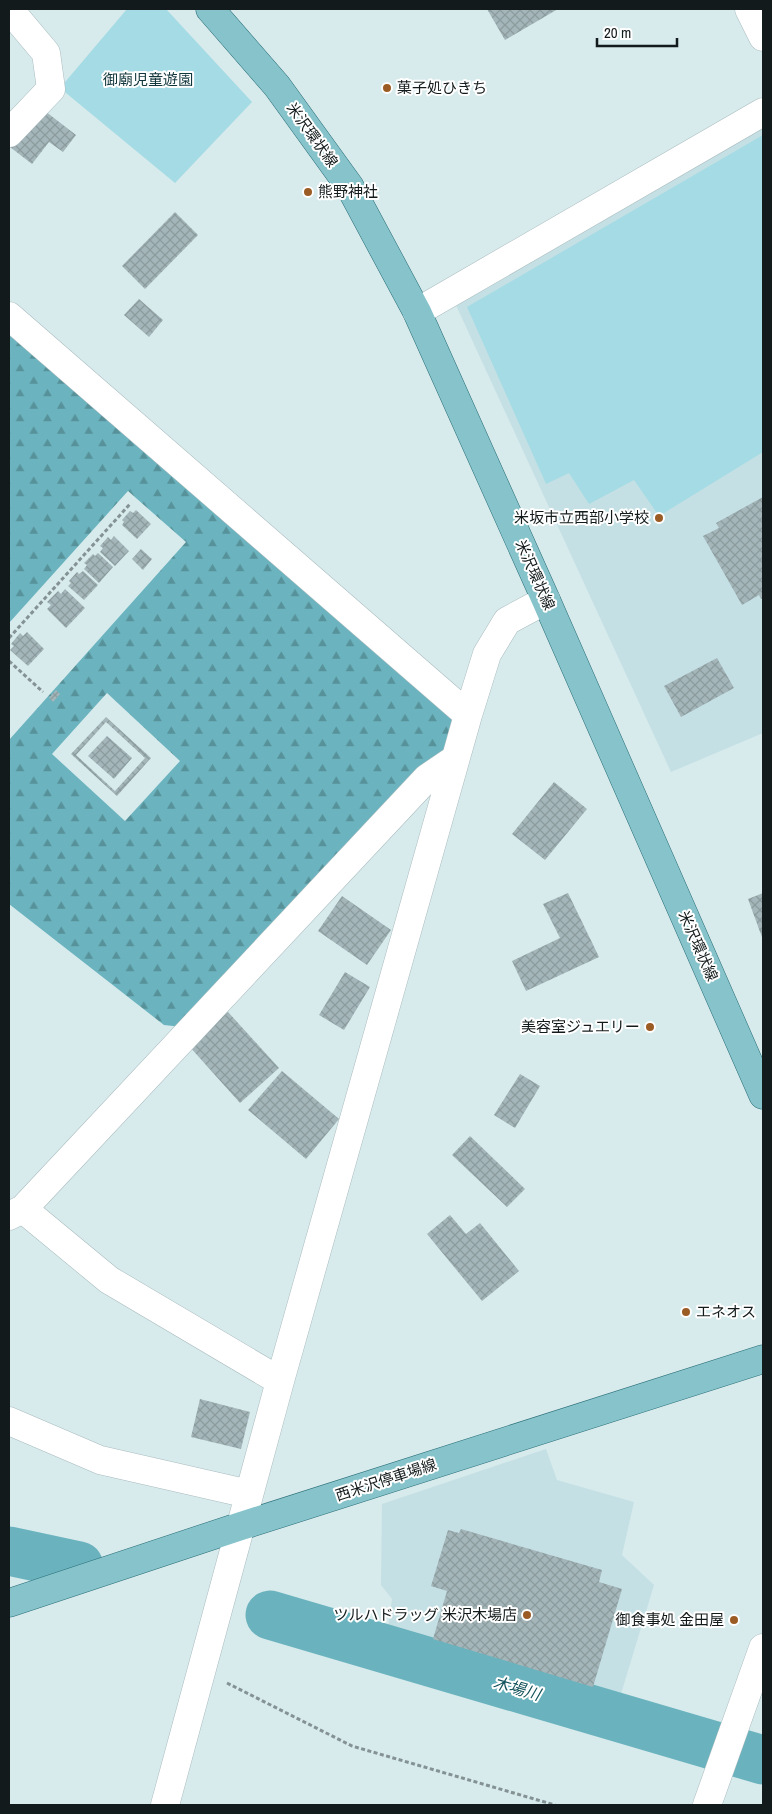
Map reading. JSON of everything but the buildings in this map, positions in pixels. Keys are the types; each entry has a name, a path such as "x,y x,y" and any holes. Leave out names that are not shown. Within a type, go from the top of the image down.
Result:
{"main road":[{"name":"米沢環状線","path":"210,9 277,86 350,186 417,312 546,600 763,1095"},
{"name":"西米沢停車場線","path":"9,1603 241,1526 763,1359"}],"street":[{"path":"9,9 46,53 51,89 9,132"},
{"path":"749,9 763,37"},
{"path":"417,312 763,112"},
{"path":"9,316 468,715"},
{"path":"165,1805 280,1381 455,760 487,654 507,621 546,600"},
{"path":"280,1381 109,1280 16,1212 428,778 455,760"},
{"path":"9,1421 100,1460 249,1494"},
{"path":"707,1805 763,1648"}],"path":[{"path":"9,638 130,504"},
{"path":"9,661 43,692"},
{"path":"201,1670 352,1746 555,1805"}],"shaded area":[{"name":"米坂市立西部小学校","path":"763,124 763,733 671,772 455,303"},
{"name":"ツルハドラッグ 米沢木場店","path":"546,1449 557,1480 634,1502 622,1555 654,1585 617,1707 386,1641 392,1599 381,1585 382,1504"}],"green space":[{"name":"御廟児童遊園","path":"127,9 166,9 252,102 175,183 60,88"},
{"path":"763,135 763,452 659,516 634,480 589,504 569,473 546,484 467,307"},
{"path":"9,326 465,716 434,788 209,1030 164,1025 9,904 9,740 186,542 128,491 9,623","holes":["107,693 180,761 125,821 52,754"]}],"waterway":[{"name":"木場川","path":"9,1551 79,1566"},
{"name":"木場川","path":"270,1615 763,1760"}],"place":[{"name":"菓子処ひきち","path":"387,88"},
{"name":"熊野神社","path":"308,192"},
{"name":"米坂市立西部小学校","path":"659,518"},
{"name":"美容室ジュエリー","path":"650,1027"},
{"name":"エネオス","path":"686,1312"},
{"name":"ツルハドラッグ 米沢木場店","path":"527,1615"},
{"name":"御食事処 金田屋","path":"734,1620"}]}
